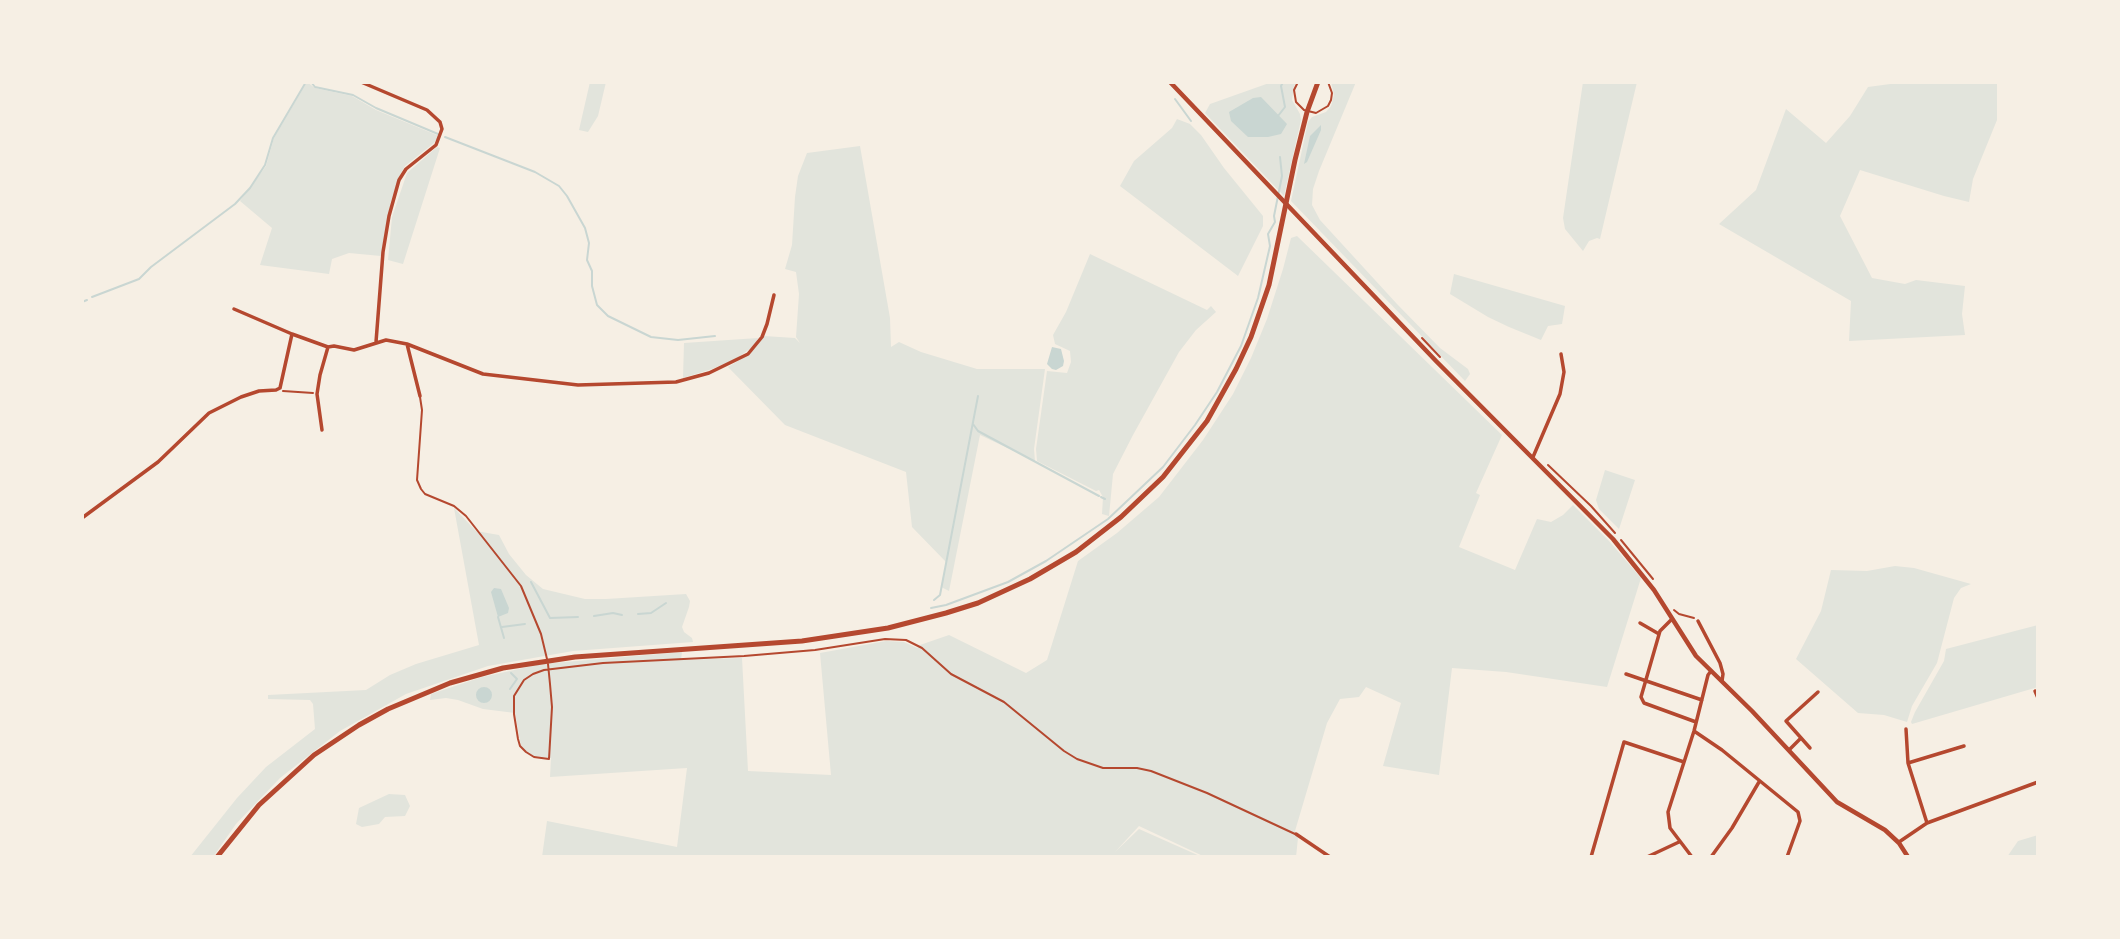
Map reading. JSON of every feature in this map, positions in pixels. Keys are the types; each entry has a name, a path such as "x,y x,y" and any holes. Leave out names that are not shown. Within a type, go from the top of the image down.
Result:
{"highway":[{"path":"217,857 259,805 314,755 388,709 450,683 503,668 575,657 802,641 888,628 978,603 1030,579 1076,552 1121,517 1163,477 1207,421 1230,381 1251,337 1269,285 1295,160 1318,82"}],"street":[{"path":"361,82 427,110 440,122 442,129 436,145 406,169 399,180 383,252 376,342"},
{"path":"1170,82 1436,361 1613,539 1641,572 1696,656 1837,802 1878,825 1899,843 1908,857"},
{"path":"234,309 328,347 354,350 376,342 396,340 483,374 578,385 676,382 709,373 748,354 762,337 774,295"},
{"path":"82,518 158,462 202,418 242,397 259,391 276,390 281,384 292,334"},
{"path":"407,344 420,396"},
{"path":"322,430 317,394 328,347"},
{"path":"1533,457 1560,394 1564,372 1560,354"},
{"path":"1672,619 1660,631 1641,697 1644,703 1696,722"},
{"path":"1698,621 1703,635 1717,656 1723,674 1722,681"},
{"path":"1640,623 1659,634"},
{"path":"1692,857 1679,842 1668,818 1708,675 1712,670"},
{"path":"1626,674 1702,700"},
{"path":"2035,691 2038,698"},
{"path":"1810,748 1786,722 1818,692"},
{"path":"1906,729 1908,763 1927,822"},
{"path":"1694,731 1800,816 1787,857"},
{"path":"1789,750 1801,738"},
{"path":"1591,857 1624,742 1684,762"},
{"path":"1908,763 1964,746"},
{"path":"1711,857 1759,782"},
{"path":"1899,843 1927,822 2038,782"},
{"path":"1296,834 1330,857"},
{"path":"1647,857 1679,842"}],"lane":[{"path":"1298,82 1294,90 1296,102 1307,112 1316,113 1328,106 1332,93 1328,82"},
{"path":"420,396 422,410 417,480 421,489 425,494 454,506 481,534 521,586 541,635 550,684 552,707 549,760 534,757 520,746 517,739 514,696 518,687 533,674 544,670 603,663 815,650 885,639 910,642 922,649 951,674 1004,702 1077,759 1102,768 1137,768 1151,771 1207,793 1296,834"}],"path":[{"path":"276,390 317,394"}],"shaded area":[{"path":"307,82 315,88 352,96 376,110 439,136 405,166 401,173 391,201 381,256 349,253 332,259 329,274 260,265 272,228 240,201 266,166 274,138"},
{"path":"590,82 606,82 598,116 588,132 579,130"},
{"path":"1272,82 1297,82 1292,100 1301,120 1284,196 1205,113 1210,104"},
{"path":"1331,82 1356,82 1319,171 1313,189 1312,205 1320,220 1397,304 1440,348 1468,369 1470,374 1465,381 1291,201 1308,122 1331,106 1334,95"},
{"path":"1583,82 1637,82 1600,239 1589,241 1583,251 1565,229 1563,218"},
{"path":"1905,82 1997,82 1997,120 1973,179 1969,202 1860,170 1840,216 1872,278 1905,284 1916,280 1965,286 1962,314 1965,335 1849,341 1851,301 1719,224 1756,190 1786,109 1826,143 1850,116 1868,87"},
{"path":"1261,97 1287,124 1281,134 1248,137 1231,121 1229,112 1253,98"},
{"path":"1177,119 1190,124 1201,135 1263,216 1263,226 1238,276 1120,186 1134,161 1172,128"},
{"path":"1321,125 1321,130 1304,164 1310,136"},
{"path":"860,146 890,318 891,347 899,342 921,352 977,369 1045,369 1034,449 1035,461 980,435 949,591 941,587 946,562 912,527 906,472 785,425 728,367 748,355 764,336 795,338 800,343 796,337 799,294 796,272 785,269 792,245 798,176 807,153"},
{"path":"437,147 440,148 403,264 388,260 392,217 407,173"},
{"path":"1297,236 1502,435 1476,493 1480,495 1459,547 1515,570 1537,519 1551,522 1573,505 1641,578 1607,687 1506,672 1452,668 1439,775 1383,766 1401,703 1366,687 1359,697 1340,699 1327,723 1295,831 1298,838 1296,857 1205,857 1139,826 1115,852 1139,829 1202,857 542,857 547,821 677,847 687,768 550,777 551,758 534,756 521,746 515,713 483,709 446,698 430,700 431,694 482,677 542,664 682,652 681,660 742,658 748,771 831,775 820,653 886,641 904,642 917,648 949,635 1026,673 1047,660 1078,561 1117,533 1159,497 1203,440 1233,394 1267,319 1291,238"},
{"path":"1090,254 1207,310 1211,306 1216,312 1196,330 1179,352 1133,435 1113,474 1109,516 1102,514 1103,497 1099,490 1096,491 1037,461 1036,449 1047,371 1067,373 1071,362 1070,351 1055,344 1053,335 1066,312"},
{"path":"1454,274 1565,306 1562,324 1548,326 1541,340 1509,327 1450,294"},
{"path":"758,338 755,345 736,359 683,378 684,343"},
{"path":"1052,347 1061,349 1064,361 1063,366 1056,370 1047,364"},
{"path":"1605,470 1635,480 1619,529 1599,509 1596,500"},
{"path":"454,508 476,531 499,535 509,554 526,575 543,589 585,599 686,594 690,601 682,627 693,642 573,651 488,666 406,694 340,731 280,778 236,824 213,857 190,857 237,798 266,767 315,729 313,704 310,700 268,699 268,695 366,690 390,675 416,664 479,645"},
{"path":"1895,566 1914,568 1971,584 1961,588 1954,598 1937,663 1912,706 1907,722 1884,715 1858,713 1796,659 1821,611 1831,570 1867,571"},
{"path":"494,588 501,589 509,608 508,613 498,617 491,592"},
{"path":"2038,625 2038,687 1912,724 1915,712 1944,661 1946,649"},
{"path":"484,687 490,689 490,701 484,703 478,701 476,695 478,689"},
{"path":"389,794 405,795 410,806 405,816 385,817 379,824 362,827 356,824 359,808"},
{"path":"2038,835 2038,857 2007,857 2018,841"}],"waterway":[{"path":"92,297 139,279 235,204 250,188 265,165 273,138 306,82"},
{"path":"311,82 315,87 353,95 376,108 438,134"},
{"path":"1278,116 1285,107 1281,86 1283,82"},
{"path":"1175,99 1191,121"},
{"path":"445,137 535,172 559,186 585,228 589,243 587,260 592,271 592,286 597,305 608,316 651,337 678,340 715,336"},
{"path":"931,608 1008,582 1046,561 1108,519 1163,467 1217,392 1241,346 1258,298 1270,246 1268,234 1275,222 1282,176 1280,157"},
{"path":"82,302 87,300"},
{"path":"934,600 940,595 978,396"},
{"path":"973,424 978,431 1099,496"},
{"path":"1101,497 1105,499"},
{"path":"531,582 550,618 578,617"},
{"path":"638,614 651,613 666,603"},
{"path":"594,616 613,613 622,615"},
{"path":"498,617 504,638"},
{"path":"502,627 525,624"},
{"path":"510,689 517,679 511,673"}]}
